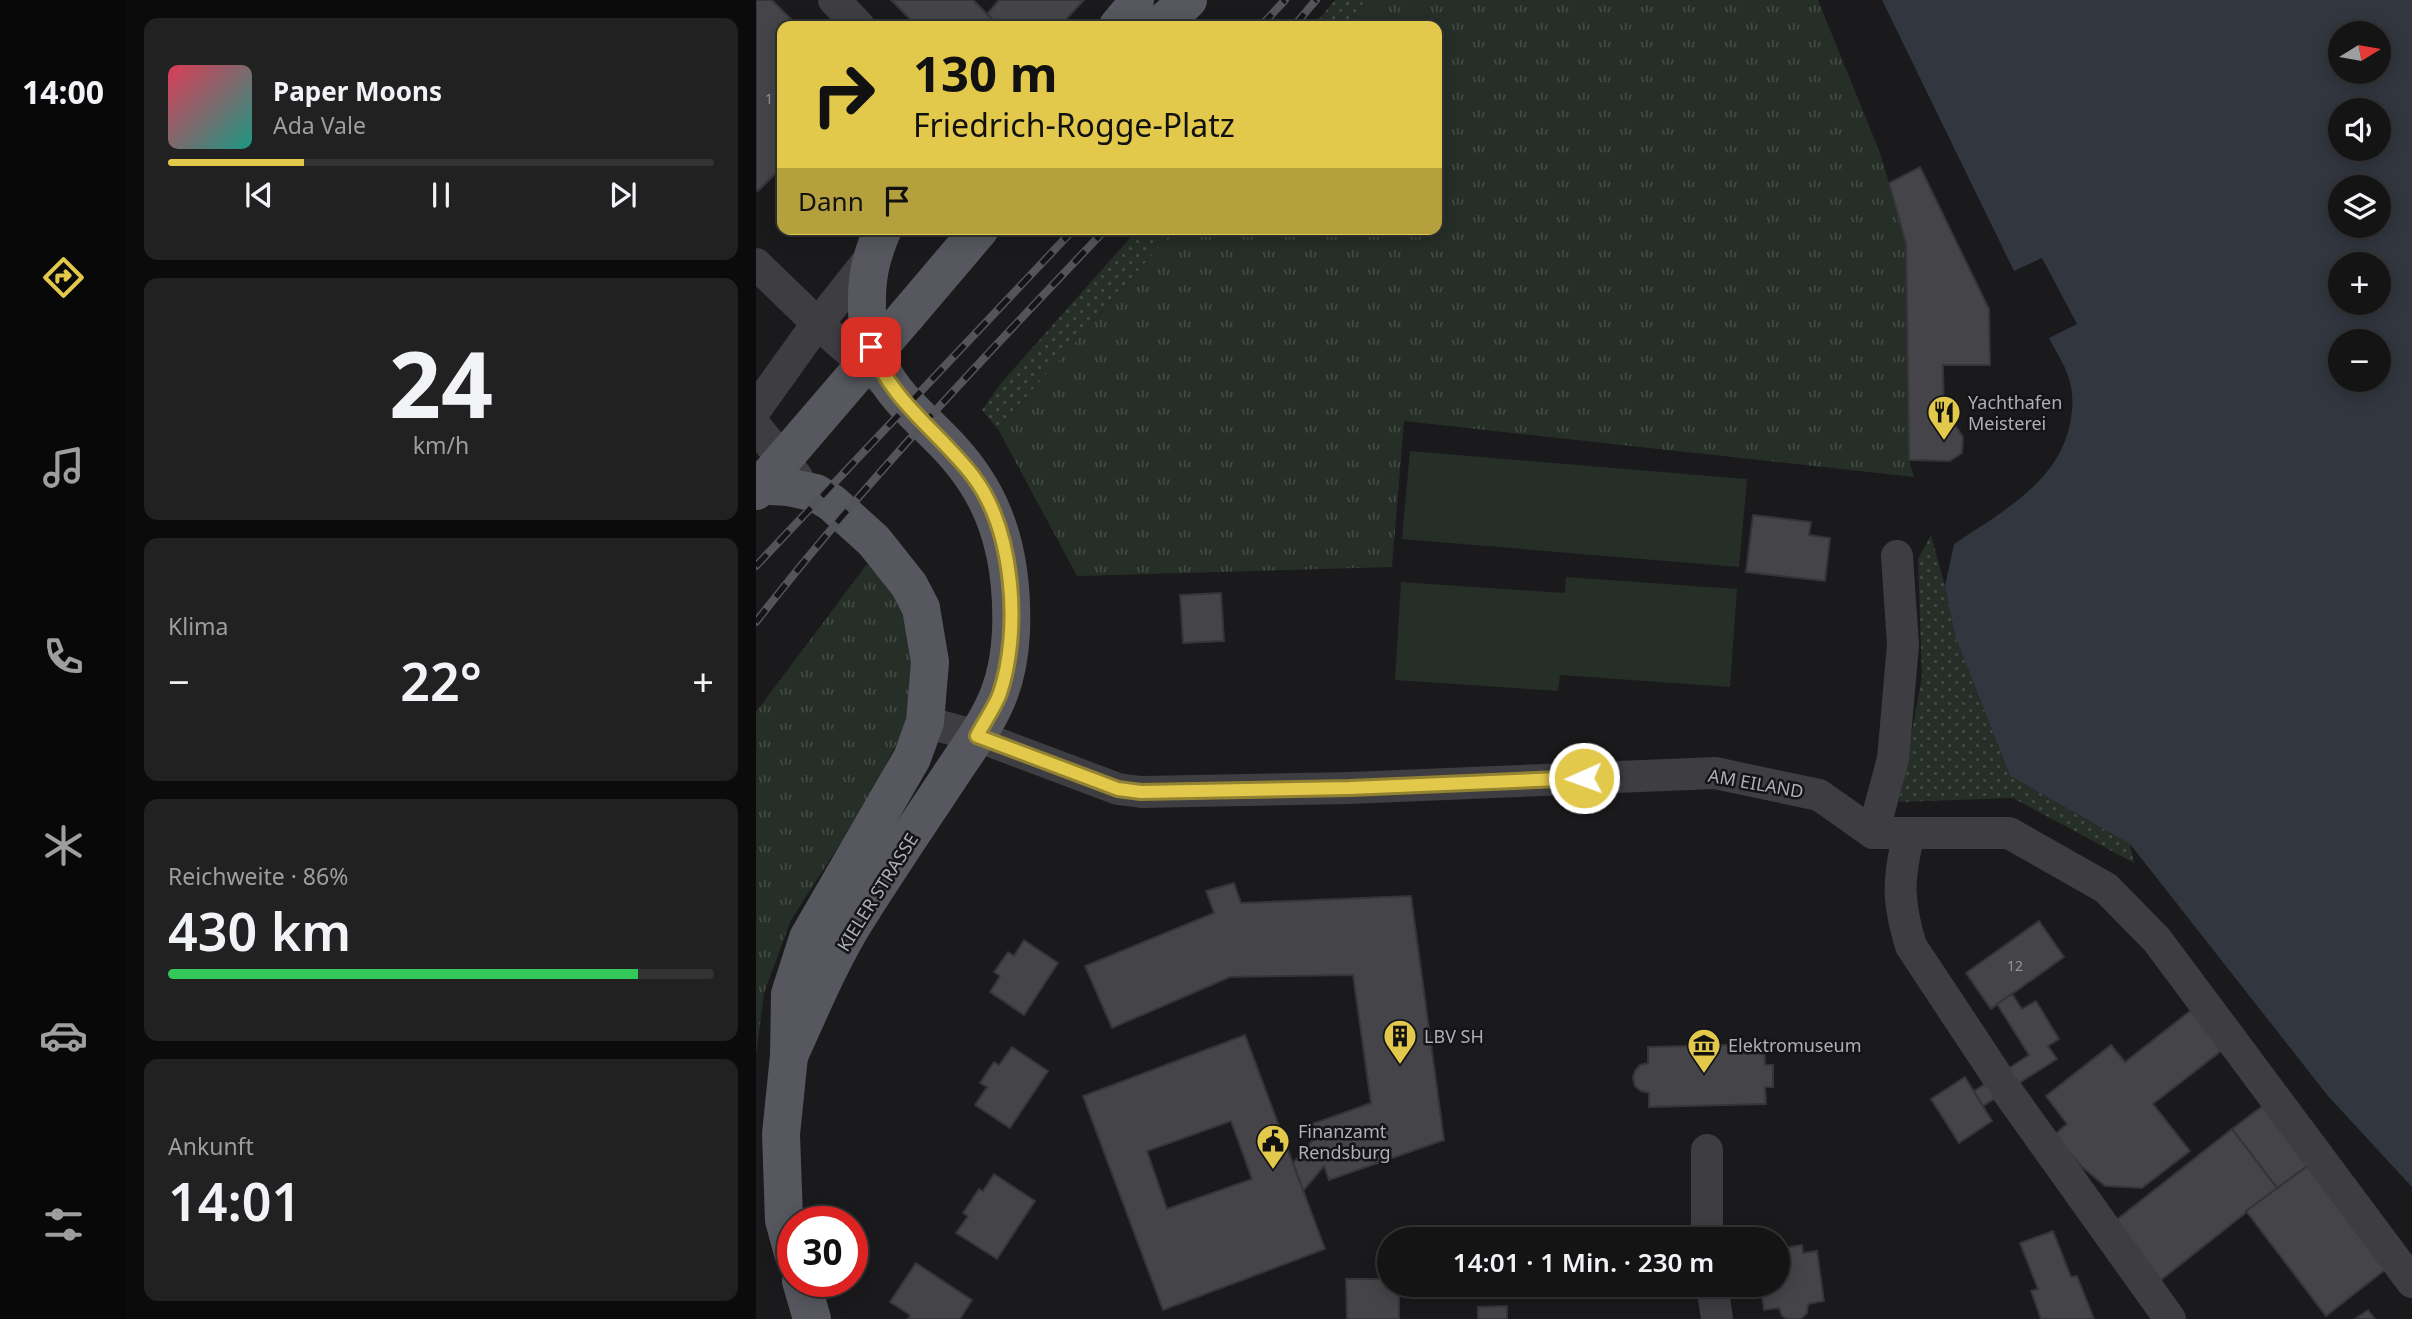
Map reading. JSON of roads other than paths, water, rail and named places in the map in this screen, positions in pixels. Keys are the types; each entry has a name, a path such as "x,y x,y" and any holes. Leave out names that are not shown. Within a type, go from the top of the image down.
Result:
{"main road":[{"path":"1122,21 1133,8 1135,0"},
{"path":"1165,21 1188,0"},
{"path":"756,488 974,235"},
{"name":"KIELER STRASSE","path":"789,1056 856,920 977,736 999,694 1009,642 1008,564 1002,535 988,500 974,477 890,386 878,369 867,322 866,288 877,243"},
{"path":"756,488 807,489"},
{"name":"KIELER STRASSE","path":"784,1206 782,1134 789,1056 790,994 808,938 912,758 925,722 930,662 921,608 909,585 874,541 832,503 807,489"},
{"path":"806,1297 812,1319"}],"street":[{"path":"834,0 854,21"},
{"path":"756,409 877,243"},
{"path":"756,264 818,324 890,386"},
{"path":"756,427 807,489"},
{"path":"1897,556 1903,645 1893,759 1873,833 2008,833 2106,888 2157,940 2412,1282"},
{"name":"AM EILAND","path":"925,722 977,736 1118,789 1141,792 1350,788 1714,773 1819,795 1873,833"},
{"path":"1909,833 1899,883 1904,922 1912,946 1957,1019 2170,1319"},
{"path":"1707,1150 1707,1227"},
{"path":"1714,1297 1717,1319"}],"railway":[{"path":"1266,21 1285,0"},
{"path":"1298,21 1316,0"},
{"path":"756,566 1068,235"},
{"path":"756,622 882,470 1100,235"}],"place":[{"name":"Yachthafen Meisterei","path":"1944,442"},
{"name":"LBV SH","path":"1400,1066"},
{"name":"Elektromuseum","path":"1704,1075"},
{"name":"Finanzamt Rendsburg","path":"1273,1171"}]}
